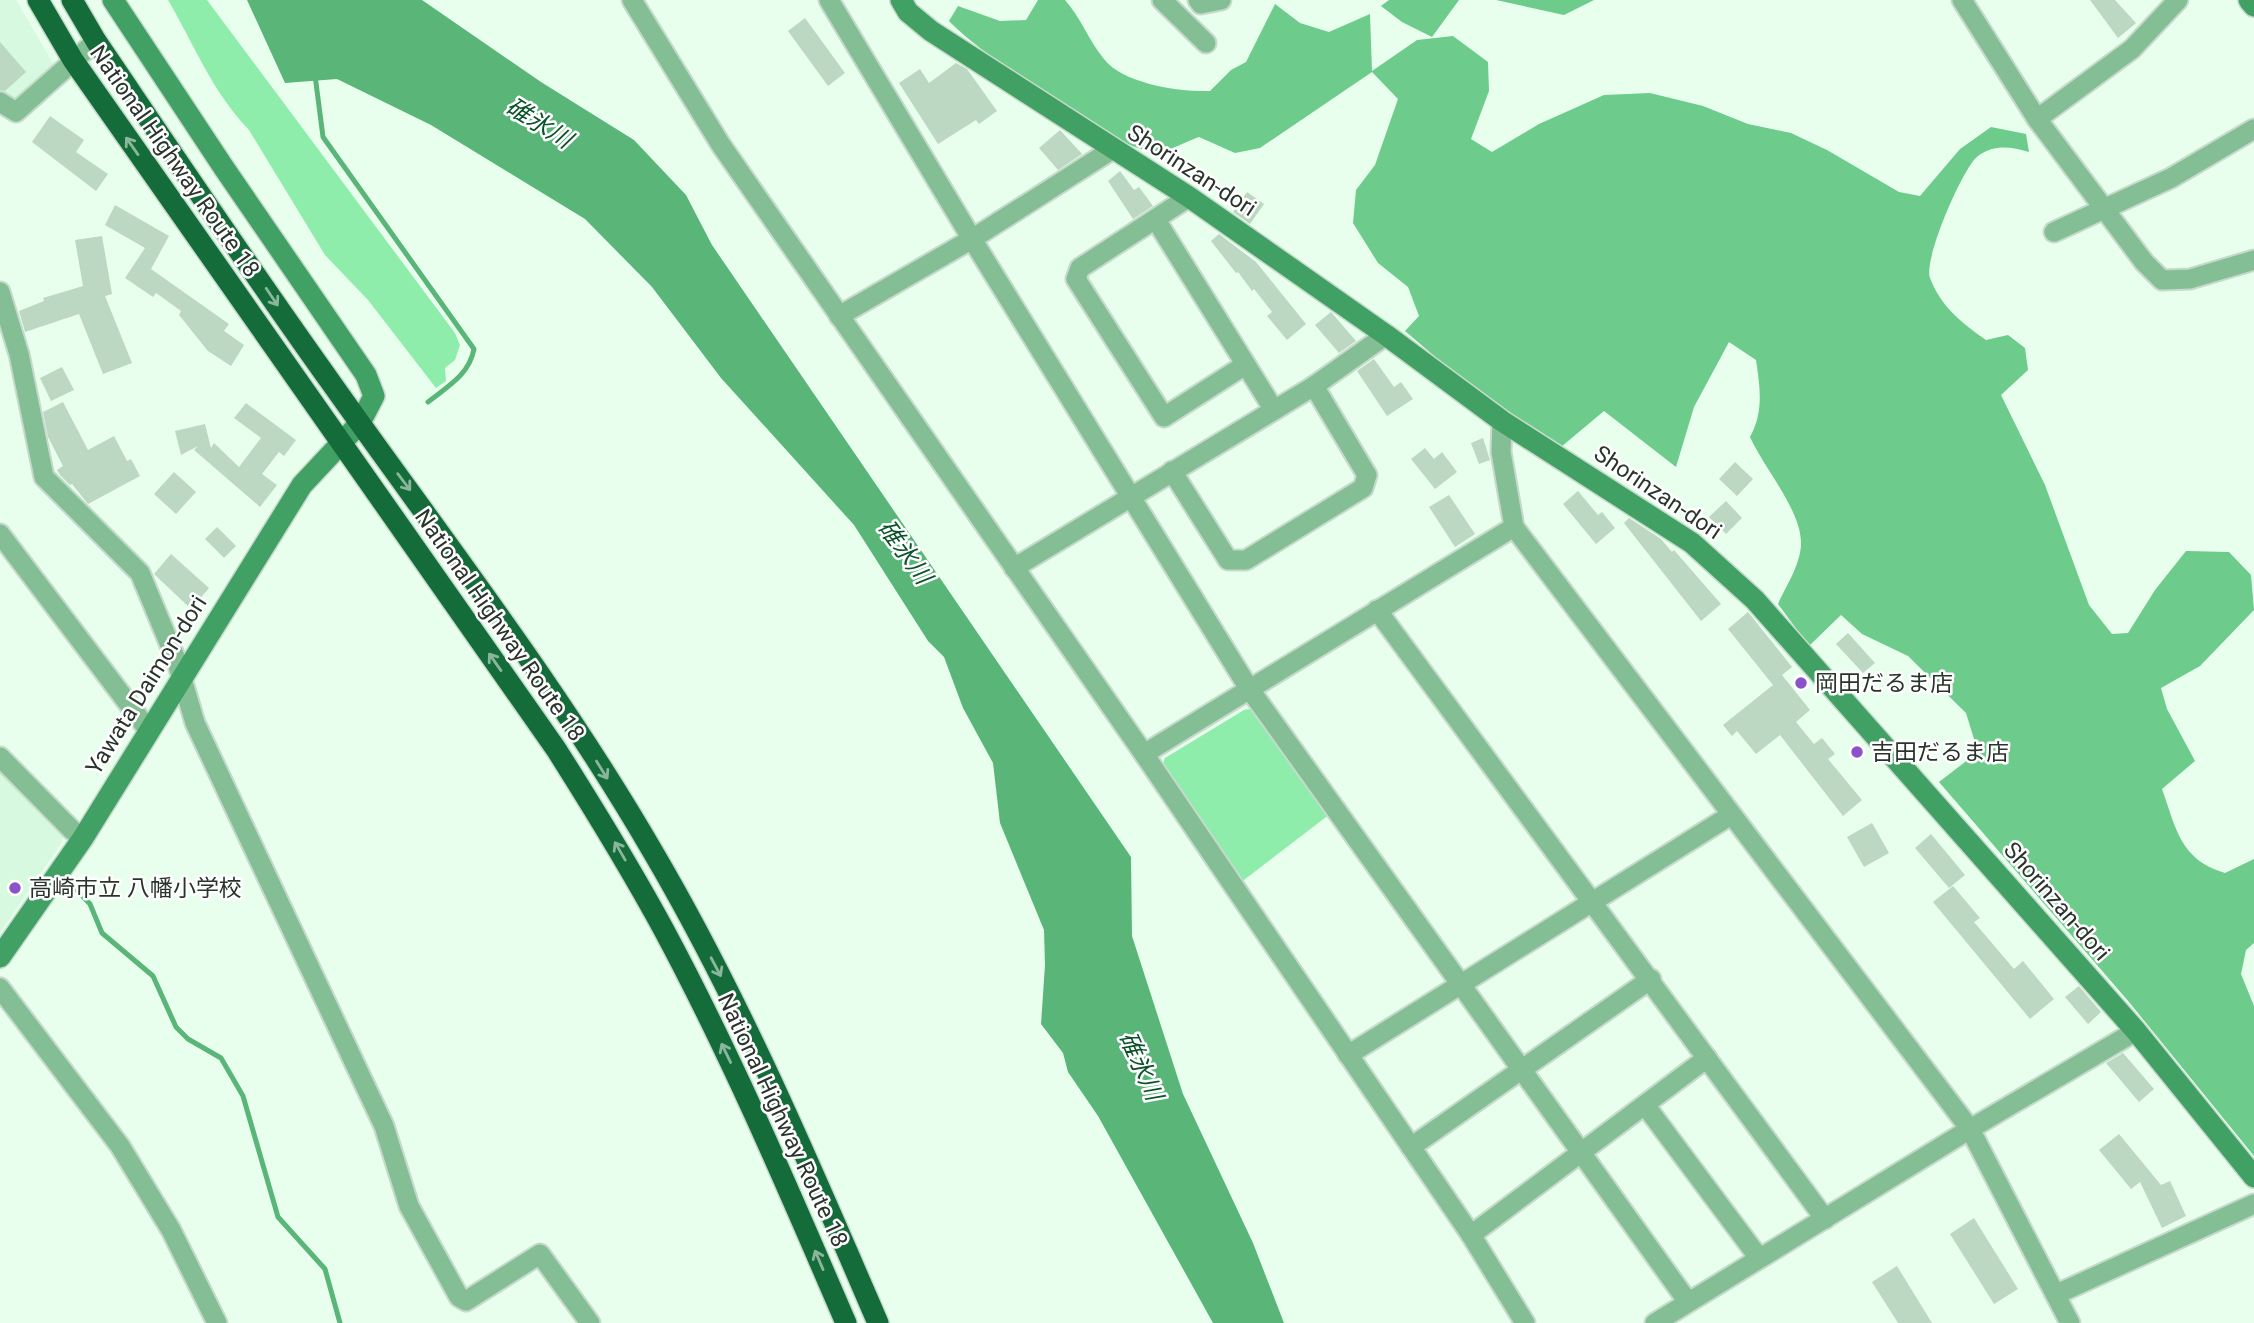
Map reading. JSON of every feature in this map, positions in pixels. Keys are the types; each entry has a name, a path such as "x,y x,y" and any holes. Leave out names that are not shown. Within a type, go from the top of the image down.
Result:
{"highway":[{"name":"National Highway Route 18","path":"38,0 73,60 548,738 616,844 665,932 737,1074 846,1323"},
{"name":"National Highway Route 18","path":"72,0 96,41 360,423 432,520 569,717 652,849 726,985 798,1139 878,1323"}],"street":[{"path":"113,0 366,375 374,396 360,423"},
{"path":"632,0 721,145 1144,754 1471,1235 1525,1323"},
{"path":"829,0 972,239 1248,687 1519,1070 1688,1302"},
{"name":"Shorinzan-dori","path":"901,0 908,12 931,31 1189,197 1386,335 1502,421 1692,543 1755,600 2136,1031 2254,1177"},
{"path":"1163,0 1206,43"},
{"path":"1198,0 1201,4 1221,0"},
{"path":"1962,0 2037,119 2144,262 2162,280 2190,279 2254,260"},
{"path":"2037,119 2132,49 2178,0"},
{"path":"2249,0 2254,6"},
{"path":"0,102 16,112 96,41"},
{"path":"2054,232 2105,211 2226,148 2254,129"},
{"path":"839,316 972,239 1113,149"},
{"path":"1189,197 1080,268 1076,279 1164,417 1245,365"},
{"path":"1156,220 1274,410"},
{"path":"0,292 19,354 44,477 140,573 182,680 195,723 384,1126 409,1206 459,1297 466,1301 540,1254 590,1323"},
{"path":"1013,568 1314,386 1386,335"},
{"path":"1172,471 1228,560 1246,560 1363,488 1367,475 1314,386"},
{"path":"1502,421 1501,452 1514,527 1970,1129 2070,1323"},
{"name":"Yawata Daimon-dori","path":"0,957 83,838 302,485 360,423"},
{"path":"1144,754 1248,687 1514,527"},
{"path":"0,534 149,731"},
{"path":"1377,610 1593,900 1825,1219"},
{"path":"0,757 83,838"},
{"path":"1348,1055 1731,815"},
{"path":"1411,1147 1651,979"},
{"path":"0,988 120,1146 171,1230 217,1323"},
{"path":"1655,1323 1970,1129 2136,1031"},
{"path":"1471,1235 1707,1058"},
{"path":"1645,1105 1759,1258"},
{"path":"2057,1294 2254,1204"}],"shaded area":[{"path":"0,0 16,0 54,65 20,101 6,98 0,91"},
{"path":"168,0 207,0 455,333 460,345 455,360 445,368 446,381 436,388 368,300 325,255 249,130 214,83"},
{"path":"1038,0 1065,0 1104,59 1124,75 1153,85 1183,90 1210,91 1231,70 1246,62 1275,4 1300,23 1329,32 1370,14 1372,71 1417,40 1453,36 1488,62 1489,91 1471,139 1492,152 1539,124 1604,95 1650,93 1703,106 1748,124 1791,133 1827,150 1899,192 1920,196 1960,149 1991,127 2026,134 2029,152 1997,148 1984,152 1971,164 1954,195 1938,234 1929,268 1930,278 1946,306 1977,334 1986,340 2008,335 2025,348 2028,370 2001,395 2045,485 2089,605 2112,634 2128,633 2155,590 2186,551 2229,552 2251,575 2254,610 2200,666 2161,688 2167,709 2195,761 2162,789 2182,841 2198,860 2225,873 2254,859 2254,943 2246,950 2241,974 2254,1006 2254,1156 2129,1002 1939,782 1978,752 1966,713 1908,656 1862,634 1841,615 1809,646 1778,604 1796,567 1801,543 1789,503 1750,437 1759,409 1760,390 1756,360 1729,342 1694,407 1676,467 1604,411 1561,447 1474,390 1405,331 1419,316 1408,287 1378,263 1353,223 1356,190 1375,165 1398,99 1372,72 1260,148 1235,153 1199,137 1159,152 1140,149 1083,120 1050,99 988,54 949,21 958,6 1000,21 1026,20"},
{"path":"1389,0 1459,0 1432,37 1402,22 1381,6"},
{"path":"1496,0 1594,0 1564,15"},
{"path":"1257,708 1330,814 1240,883 1161,769 1165,758 1244,710"},
{"name":"高崎市立 八幡小学校","path":"0,767 63,829 62,842 0,933"}],"water":[{"name":"碓氷川","path":"247,0 422,0 541,82 634,140 686,195 712,245 1131,857 1132,936 1183,1094 1253,1243 1284,1323 1213,1323 1098,1116 1068,1072 1063,1053 1041,1024 1045,965 1044,930 1000,823 993,763 963,708 944,657 928,641 854,525 721,378 652,287 585,219 431,125 337,79 285,83"}],"building":[{"path":"2090,0 2115,0 2136,23 2118,38"},
{"path":"805,18 845,73 828,86 788,31"},
{"path":"0,42 26,72 5,91 0,90"},
{"path":"956,63 967,69 997,111 979,124 976,120 938,144 899,83 920,69 929,83"},
{"path":"50,116 84,140 76,152 108,174 96,191 32,142"},
{"path":"1060,130 1082,154 1058,170 1039,148"},
{"path":"1120,171 1134,190 1139,187 1153,206 1133,219 1108,181"},
{"path":"1247,192 1264,204 1250,224 1233,212"},
{"path":"115,205 169,236 151,269 229,324 224,331 244,345 231,366 208,351 179,315 181,311 156,293 153,297 125,278 145,248 105,225"},
{"path":"1219,234 1256,262 1306,324 1287,340 1267,316 1272,312 1211,241"},
{"path":"102,236 112,294 105,296 132,363 103,374 79,314 25,332 19,311 44,301 43,298 83,286 75,240"},
{"path":"1331,312 1356,341 1339,353 1315,325"},
{"path":"1374,359 1394,387 1401,382 1413,399 1387,416 1357,371"},
{"path":"62,367 74,390 51,401 40,378"},
{"path":"63,402 88,450 114,436 127,461 131,459 140,476 88,504 57,470 63,466 48,437 43,412"},
{"path":"246,403 296,440 284,456 279,452 262,474 277,485 260,507 194,450 198,446 181,455 175,431 205,424 211,448 214,443 239,467 261,438 234,418"},
{"path":"1483,438 1490,460 1479,464 1471,443"},
{"path":"1425,448 1434,459 1442,452 1457,472 1435,489 1411,459"},
{"path":"1735,462 1753,479 1737,496 1719,479"},
{"path":"174,472 196,492 176,514 154,494"},
{"path":"1578,491 1598,515 1602,512 1615,528 1596,544 1563,504"},
{"path":"1449,495 1475,534 1455,547 1429,507"},
{"path":"1726,501 1742,518 1726,534 1709,517"},
{"path":"1629,518 1661,539 1672,552 1674,550 1721,604 1701,621 1624,523"},
{"path":"217,527 236,546 224,558 205,539"},
{"path":"171,554 209,588 191,609 154,574"},
{"path":"1748,612 1792,667 1782,675 1810,710 1796,722 1814,744 1822,738 1835,754 1828,759 1862,800 1843,816 1780,735 1756,754 1737,731 1732,736 1723,725 1773,685 1728,629"},
{"path":"1848,633 1875,663 1863,673 1836,644"},
{"path":"1872,823 1889,853 1864,867 1847,837"},
{"path":"1931,834 1965,875 1949,888 1915,848"},
{"path":"1953,886 1980,918 1974,922 2014,969 2023,961 2054,999 2030,1019 1933,902"},
{"path":"2079,986 2101,1012 2088,1024 2065,997"},
{"path":"2123,1053 2154,1089 2139,1102 2106,1063"},
{"path":"2119,1134 2161,1185 2170,1181 2186,1216 2162,1228 2140,1182 2131,1189 2099,1150"},
{"path":"1974,1218 2018,1289 1994,1304 1950,1234"},
{"path":"1897,1266 1932,1323 1898,1323 1872,1282"}],"waterway":[{"path":"315,75 323,137 474,349 463,373 428,402"},
{"path":"71,884 90,904 102,933 153,976 176,1027 188,1039 221,1058 243,1096 278,1217 325,1269 340,1323"}],"place":[{"name":"岡田だるま店","path":"1801,683"},
{"name":"吉田だるま店","path":"1857,752"},
{"name":"高崎市立 八幡小学校","path":"15,888"}]}
